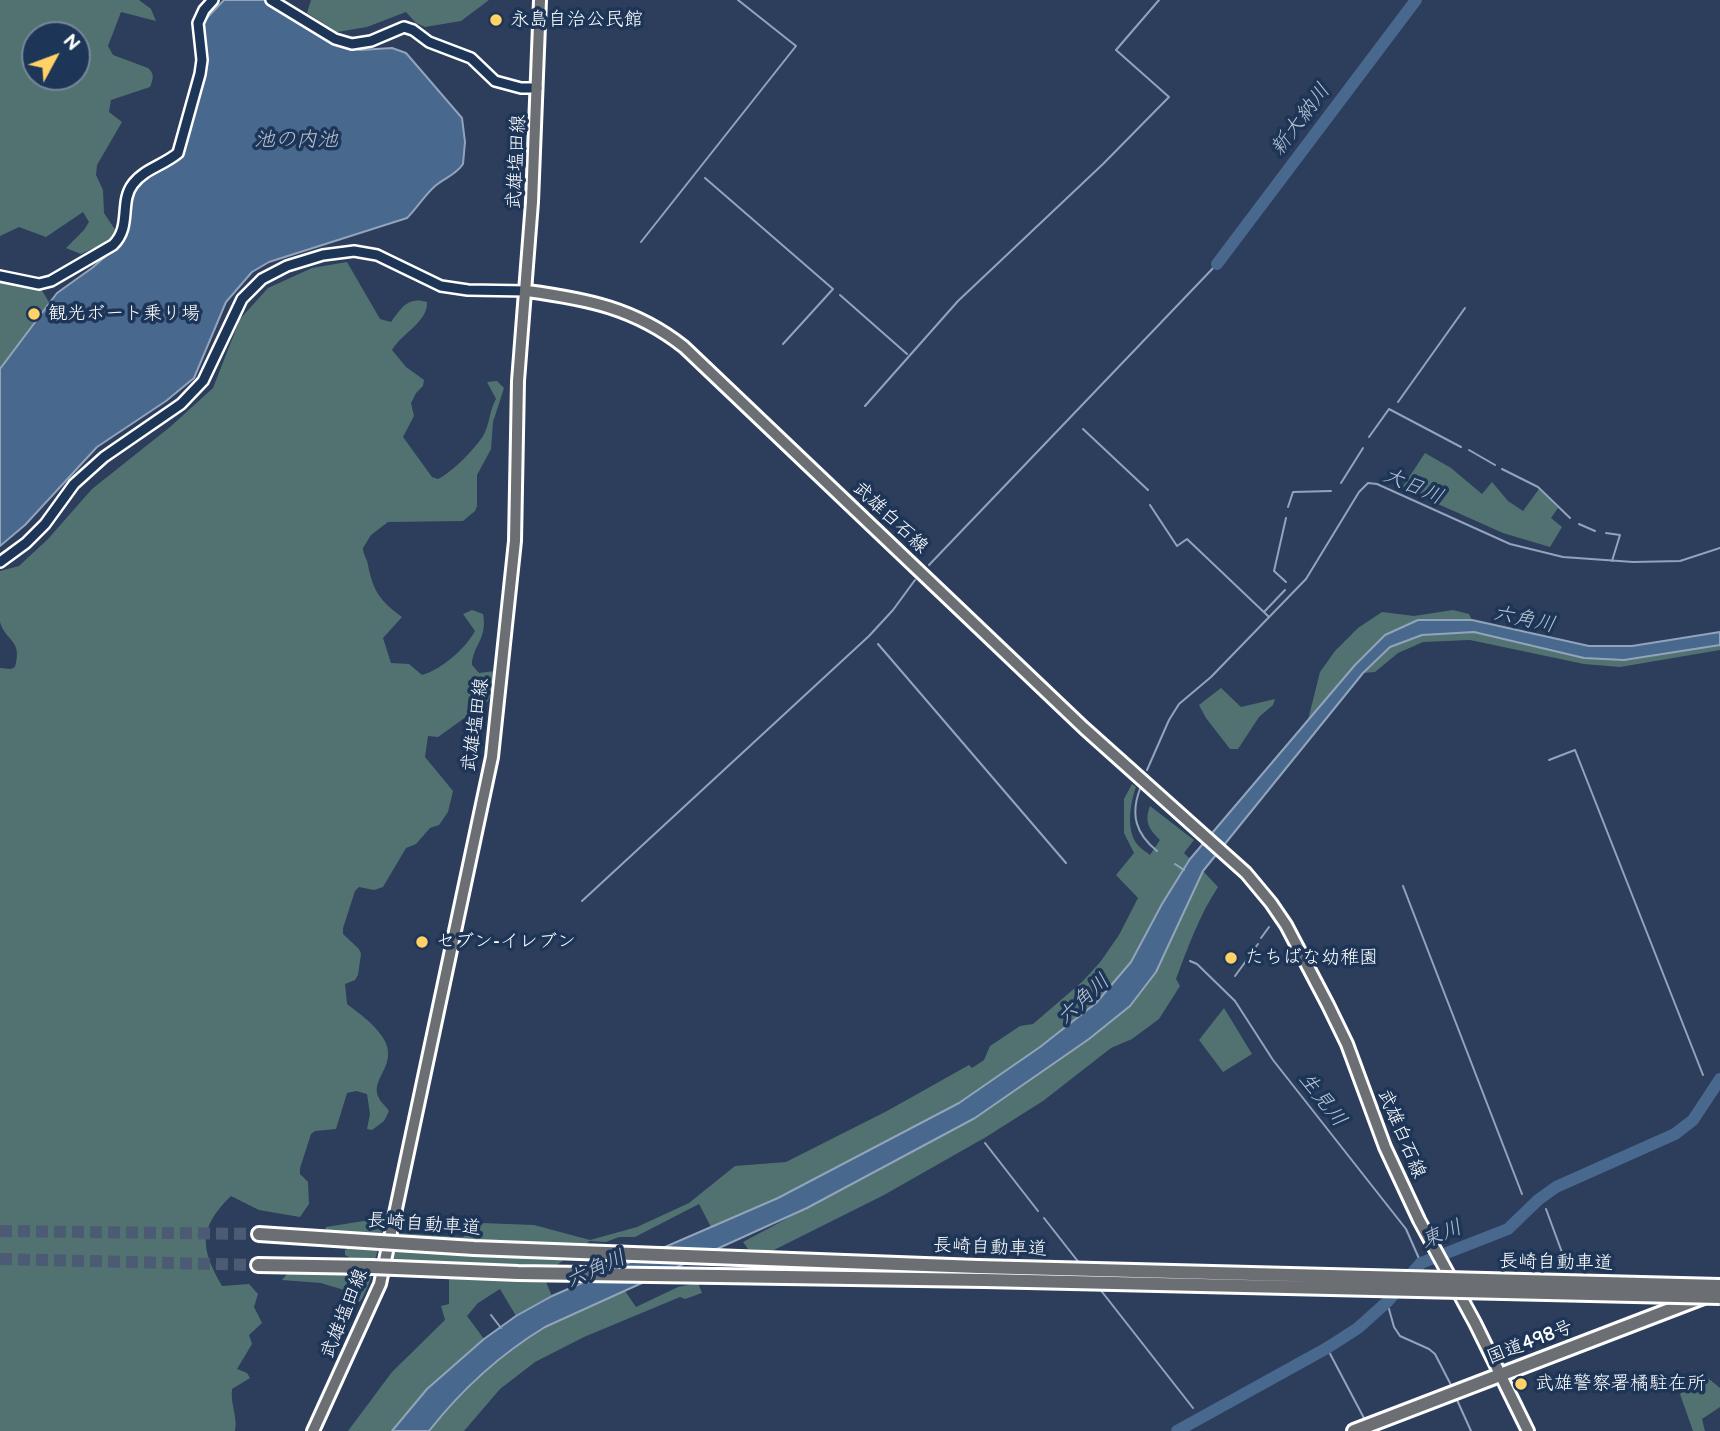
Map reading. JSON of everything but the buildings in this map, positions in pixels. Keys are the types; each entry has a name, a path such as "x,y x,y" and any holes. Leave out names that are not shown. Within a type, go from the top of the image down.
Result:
{"highway":[{"name":"長崎自動車道","path":"259,1234 501,1250 1720,1289"},
{"name":"長崎自動車道","path":"258,1265 518,1273 1720,1297"},
{"name":"国道498号","path":"1354,1431 1720,1289"}],"main road":[{"name":"武雄塩田線","path":"313,1431 380,1284 492,757 515,541 518,381 527,291 540,0"},
{"name":"武雄白石線","path":"527,291 585,299 625,312 651,324 675,340 1083,728 1246,873 1286,925 1328,1005 1347,1044 1385,1147 1419,1220 1528,1431"}],"street":[{"path":"0,276 38,284 51,281 113,245 121,237 129,191 133,184 149,170 178,153 200,74 202,60 198,23 213,0"},
{"path":"271,0 335,39 352,44 371,41 404,27 429,42 471,58 495,81 521,88 537,88"},
{"path":"0,562 26,543 45,524 74,484 104,457 181,404 203,382 242,299 262,279 287,266 323,255 354,251 377,255 441,286 468,290 527,291"}],"green space":[{"path":"0,0 139,0 151,9 156,21 121,12 108,46 113,55 148,68 153,77 150,87 111,100 109,112 122,122 97,165 96,175 103,190 104,213 116,231 111,240 81,254 66,248 89,222 83,212 46,237 19,227 0,236"},
{"path":"311,0 489,0 461,21 425,27 416,23 406,12 367,27 337,32 307,13"},
{"path":"347,262 380,319 391,322 410,302 427,302 419,322 392,350 406,367 424,380 411,403 414,416 403,437 432,477 438,479 449,472 469,454 483,436 496,399 487,382 497,381 504,388 493,422 491,449 477,475 475,511 463,521 388,522 371,535 363,548 375,589 388,606 402,617 383,638 391,663 409,664 422,675 445,663 465,645 475,631 463,614 472,610 483,614 484,623 472,665 479,673 495,671 488,701 438,737 428,736 425,757 453,791 448,812 439,825 430,828 416,844 406,848 383,887 374,890 359,887 355,891 343,928 343,934 361,954 358,975 355,980 345,984 347,1004 370,1023 385,1041 387,1060 377,1090 380,1100 389,1111 384,1121 372,1130 367,1129 370,1114 367,1094 356,1091 347,1093 336,1129 315,1131 311,1134 300,1168 300,1174 308,1182 309,1204 300,1217 259,1210 231,1196 213,1218 208,1229 206,1249 215,1273 222,1286 249,1284 258,1294 254,1307 262,1323 249,1335 252,1344 237,1369 247,1373 250,1378 232,1389 235,1431 0,1431 0,668 15,667 17,651 0,622 0,571 19,566 48,539 92,489 170,427 213,388 240,319 268,288 312,268"},
{"path":"0,278 40,287 50,304 0,369"},
{"path":"1425,453 1451,468 1482,494 1492,482 1508,501 1523,511 1539,489 1558,508 1551,518 1562,527 1550,547 1503,533 1402,488"},
{"path":"1453,610 1469,614 1472,620 1418,620 1308,720 1320,672 1335,651 1358,628 1382,612 1414,616"},
{"path":"1474,632 1584,658 1624,660 1720,645 1720,650 1620,667 1584,664 1470,640 1423,642 1398,653 1375,672 1363,673 1390,647 1422,635"},
{"path":"1221,688 1241,707 1275,699 1273,705 1259,717 1238,749 1230,749 1199,705"},
{"path":"1132,784 1136,787 1130,824 1140,847 1150,855 1160,840 1149,825 1147,817 1150,806 1194,840 1184,853 1190,859 1131,962 1096,1003 1040,1047 959,1103 778,1198 711,1227 699,1204 635,1237 619,1237 606,1242 590,1241 543,1275 552,1296 516,1316 500,1289 478,1303 467,1316 484,1339 427,1389 392,1431 348,1431 392,1372 445,1320 441,1306 449,1304 449,1279 390,1276 397,1233 463,1237 481,1223 534,1225 590,1240 637,1227 689,1203 735,1166 786,1162 887,1111 969,1065 972,1068 984,1060 990,1046 1020,1026 1033,1024 1083,981 1101,961 1119,935 1138,898 1116,875 1134,853 1124,833 1124,799"},
{"path":"1203,871 1218,887 1185,955 1176,979 1180,986 1159,1019 1132,1039 1111,1048 1043,1101 884,1195 772,1251 748,1249 743,1242 975,1118 1089,1039 1185,905"},
{"path":"1224,1008 1252,1054 1223,1072 1199,1040"},
{"path":"370,1220 378,1223 382,1232 370,1281 362,1299 346,1315 344,1290 321,1283 282,1280 288,1273 354,1274 359,1269 358,1262 345,1255 345,1250 364,1241 363,1235 325,1232 326,1227"},
{"path":"698,1283 702,1293 685,1299 680,1297 584,1337 535,1362 500,1389 464,1431 429,1431 479,1375 513,1346 540,1330 625,1291 636,1307 678,1287"},
{"path":"1704,1375 1720,1388 1720,1407 1702,1419 1705,1431 1693,1431 1680,1394"}],"water":[{"name":"池の内池","path":"224,0 265,0 327,39 344,46 360,50 392,48 406,53 462,118 465,142 463,164 435,186 407,218 269,262 252,272 226,302 194,378 166,401 97,447 25,525 0,546 0,369 57,293 120,244 128,225 132,190 149,174 172,163 181,155 206,68 204,21"},
{"path":"1418,620 1472,620 1589,646 1632,646 1720,632 1720,645 1624,660 1584,658 1474,632 1422,635 1390,647 1363,673 1203,871 1156,972 1130,1006 1089,1039 975,1118 807,1208 545,1327 482,1374 429,1431 392,1431 427,1389 484,1339 516,1316 552,1296 778,1198 959,1103 1040,1047 1096,1003 1131,962 1190,859 1355,665 1385,635"}],"waterway":[{"path":"641,242 796,46 738,0"},
{"path":"865,406 958,301 1103,164 1169,97 1116,50 1159,0"},
{"name":"新大納川","path":"1217,264 1416,0"},
{"path":"705,178 833,289 783,344"},
{"path":"929,565 1217,264"},
{"path":"840,295 907,354"},
{"path":"1398,402 1465,308"},
{"path":"1369,437 1389,409 1461,447"},
{"path":"1083,429 1148,490"},
{"path":"1341,483 1363,448"},
{"path":"1469,450 1495,465"},
{"path":"1502,469 1538,487 1570,518"},
{"name":"大日川","path":"1147,770 1179,704 1211,677 1306,579 1359,492 1368,483 1377,484 1510,544 1563,557 1633,562 1680,561 1720,548"},
{"path":"1288,507 1293,492 1331,491"},
{"path":"1150,505 1177,546 1187,539 1268,616"},
{"path":"1286,518 1274,571 1286,582"},
{"path":"1579,524 1595,531"},
{"path":"1606,533 1620,535 1612,561"},
{"path":"582,901 869,636 915,580"},
{"path":"1264,612 1285,590"},
{"path":"878,644 1066,863"},
{"path":"1549,760 1575,750 1703,1075"},
{"name":"大日川","path":"1140,789 1135,816 1144,838 1157,851"},
{"name":"大日川","path":"1175,864 1184,870"},
{"path":"1403,886 1522,1194"},
{"path":"1261,938 1269,927"},
{"path":"1251,953 1258,944"},
{"name":"生見川","path":"1190,961 1197,964 1235,1001 1273,1060 1406,1229 1421,1263"},
{"path":"1235,976 1246,961"},
{"name":"東川","path":"1177,1431 1358,1328 1387,1302 1421,1263 1508,1229 1556,1187 1675,1134 1693,1120 1720,1079"},
{"path":"985,1143 1038,1211"},
{"path":"1546,1209 1567,1266"},
{"path":"1044,1218 1080,1264"},
{"path":"1099,1288 1193,1408"},
{"path":"1387,1302 1394,1327 1400,1336 1435,1354 1451,1385"},
{"path":"491,1315 501,1328"},
{"path":"1327,1348 1365,1420"},
{"path":"1457,1400 1471,1431"}],"tunnel":[{"path":"0,1231 259,1234"},
{"path":"0,1259 258,1265"}],"place":[{"name":"永島自治公民館","path":"496,20"},
{"name":"観光ボート乗り場","path":"34,314"},
{"name":"セブン-イレブン","path":"422,942"},
{"name":"たちばな幼稚園","path":"1231,958"},
{"name":"武雄警察署橘駐在所","path":"1521,1384"}],"water label":[{"name":"六角川","path":"1524,620"},
{"name":"六角川","path":"1084,1000"},
{"name":"六角川","path":"596,1270"}]}
